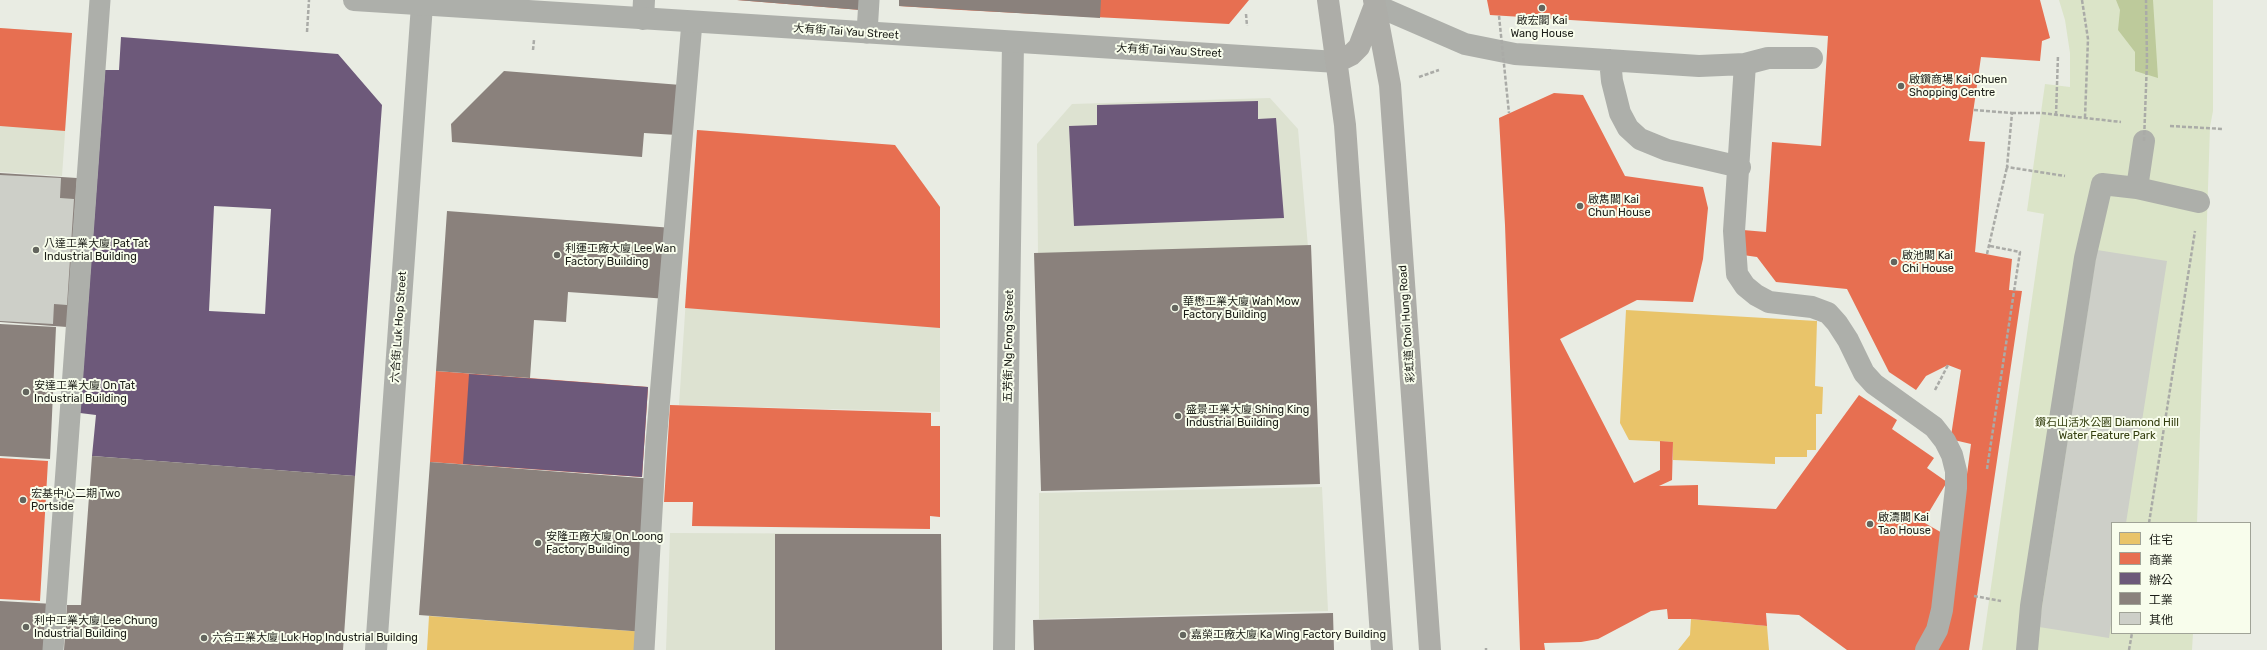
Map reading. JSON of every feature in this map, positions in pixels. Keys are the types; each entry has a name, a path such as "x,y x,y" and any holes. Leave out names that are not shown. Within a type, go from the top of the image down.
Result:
{"main road":[{"path":"1328,0 1346,125 1382,650"},
{"path":"1337,62 1352,55 1359,47 1375,2"},
{"name":"彩虹道 Choi Hung Road","path":"1375,2 1390,85 1430,650"}],"street":[{"name":"大有街 Tai Yau Street","path":"354,0 422,5 644,9 692,22 1337,62"},
{"path":"1375,2 1465,44 1515,54 1673,65 1745,64 1768,58 1812,58"},
{"name":"六合街 Luk Hop Street","path":"376,650 422,5"},
{"name":"五芳街 Ng Fong Street","path":"1004,650 1013,42"},
{"path":"1610,60 1612,81 1620,113 1628,128 1640,139 1667,150 1740,167"},
{"path":"1745,64 1739,140 1740,167 1734,255 1737,274 1745,286 1756,295 1769,302 1812,307 1828,313 1844,335 1864,373 1874,384 1934,427 1945,441 1952,455 1956,471 1956,488 1942,610 1937,630 1926,650"},
{"path":"2137,188 2144,141"},
{"path":"2027,650 2031,606 2085,258 2102,184 2137,188 2199,202"}],"lane":[{"path":"53,650 100,0"},
{"path":"867,33 869,0"},
{"path":"644,650 656,443 692,22"}],"path":[{"path":"307,32 309,0"},
{"path":"2082,0 2088,39 2085,117"},
{"path":"2144,141 2147,61 2146,0"},
{"path":"1499,16 1509,113"},
{"path":"2056,115 2058,55"},
{"path":"1974,110 2085,117 2122,122"},
{"path":"1987,254 2007,167 2012,113"},
{"path":"2210,128 2223,129"},
{"path":"2007,167 2065,176"},
{"path":"2149,522 2199,202"},
{"path":"1987,470 2020,252 1990,246"},
{"path":"1968,594 2000,601"},
{"path":"2129,650 2132,634"}],"shaded area":[{"path":"2116,0 2153,0 2158,78 2135,71 2135,52 2118,30 2120,10"},
{"path":"0,28 72,33 62,176 0,172"},
{"path":"1270,98 1298,129 1308,247 1038,255 1037,144 1072,104"},
{"path":"697,130 895,145 940,207 940,412 679,405"},
{"path":"1322,487 1328,611 1039,619 1039,493"},
{"path":"670,533 941,534 942,650 666,650"}],"green space":[{"name":"鑽石山活水公園 Diamond Hill Water Feature Park","path":"2059,0 2213,0 2213,111 2210,127 2197,522 2111,522 2111,634 2193,634 2192,650 1982,650 2044,214 2027,211 2045,84 2070,87 2070,53 2065,20"}],"building: 住宅":[{"name":"啟宏閣 Kai Wang House","path":"1513,0 1547,0 1552,10 1538,18 1532,5 1519,11"},
{"name":"啟雋閣 Kai Chun House","path":"1556,102 1562,115 1574,108 1581,121 1588,118 1594,130 1569,143 1574,154 1597,143 1607,168 1602,171 1607,181 1595,187 1607,210 1617,210 1619,188 1636,189 1635,201 1641,201 1641,211 1652,212 1653,202 1660,203 1661,191 1677,192 1677,202 1698,204 1695,256 1673,257 1673,266 1654,264 1654,253 1648,253 1648,243 1637,242 1636,252 1629,252 1628,263 1611,262 1612,235 1598,242 1604,254 1587,263 1592,275 1579,281 1587,300 1571,308 1565,296 1552,302 1545,288 1539,292 1532,279 1558,266 1553,256 1527,268 1521,255 1527,252 1521,239 1533,232 1527,220 1543,211 1552,229 1569,220 1563,207 1558,210 1551,196 1541,201 1534,186 1544,181 1541,175 1549,171 1544,160 1535,165 1532,158 1522,164 1514,147 1520,144 1514,133 1519,131 1515,123"},
{"name":"啟池閣 Kai Chi House","path":"1903,158 1909,170 1922,164 1929,177 1935,174 1941,187 1916,200 1921,210 1947,197 1953,210 1947,213 1954,227 1940,234 1947,246 1930,254 1922,237 1904,246 1911,258 1915,256 1922,269 1932,265 1940,279 1930,285 1933,290 1924,295 1929,305 1938,301 1941,307 1951,302 1959,319 1953,322 1959,333 1954,335 1958,343 1918,363 1911,351 1899,357 1892,344 1886,348 1880,335 1905,323 1899,311 1877,322 1867,298 1872,295 1866,285 1878,279 1867,255 1856,255 1855,277 1838,275 1839,265 1832,264 1833,254 1821,254 1820,263 1813,263 1813,274 1782,272 1782,260 1775,260 1776,250 1769,250 1772,218 1778,219 1778,209 1785,209 1786,198 1820,201 1820,212 1826,212 1826,222 1837,223 1838,213 1845,214 1845,202 1863,203 1862,230 1876,223 1870,211 1887,202 1882,190 1896,184 1887,166"},
{"path":"1626,310 1817,321 1815,386 1823,387 1822,414 1816,414 1816,450 1807,450 1807,457 1775,457 1775,464 1673,460 1673,442 1629,440 1620,423"},
{"name":"啟濤閣 Kai Tao House","path":"1573,427 1576,434 1581,431 1587,443 1596,439 1603,453 1591,459 1594,465 1585,470 1590,481 1615,469 1620,481 1618,482 1624,495 1620,497 1625,508 1615,512 1628,539 1652,541 1653,531 1661,532 1662,518 1691,520 1690,532 1698,533 1698,542 1711,543 1712,517 1764,521 1762,546 1775,547 1776,522 1802,523 1800,549 1820,550 1837,525 1827,519 1834,509 1830,507 1838,495 1835,493 1843,482 1865,498 1872,487 1863,481 1867,476 1856,468 1864,455 1873,460 1880,449 1885,452 1889,446 1905,456 1903,459 1909,463 1912,461 1927,471 1922,477 1927,481 1919,492 1925,495 1916,509 1907,503 1904,509 1895,502 1888,513 1911,528 1903,539 1897,535 1888,549 1877,542 1869,555 1880,562 1872,575 1877,579 1870,589 1848,574 1841,585 1863,600 1855,613 1849,609 1843,619 1831,612 1823,623 1809,614 1816,603 1808,597 1818,583 1800,581 1799,602 1784,601 1784,604 1772,603 1773,577 1761,576 1759,608 1707,604 1709,575 1695,574 1694,604 1649,601 1650,582 1632,581 1635,588 1626,593 1632,604 1617,611 1611,599 1598,605 1593,594 1587,596 1580,583 1604,571 1599,559 1574,572 1569,560 1574,557 1568,544 1580,537 1573,524 1562,529 1554,514 1547,518 1541,506 1566,494 1560,483 1551,487 1548,481 1538,486 1531,471 1537,468 1531,457 1536,454 1533,447 1549,439 1551,442 1558,439 1556,435"},
{"path":"429,616 645,632 643,650 427,650"},
{"path":"1691,619 1767,626 1769,650 1678,650 1690,635"}],"building: 商業":[{"path":"737,0 862,0 861,10"},
{"path":"899,0 1249,0 1229,24 899,6"},
{"path":"1487,0 2040,0 2050,38 2042,41 2040,61 1981,57 1969,141 1985,142 1975,252 2012,259 2009,290 2022,291 1969,650 1847,650 1799,615 1766,613 1767,626 1691,619 1668,619 1667,609 1651,611 1598,639 1581,642 1544,643 1545,650 1520,650 1505,225 1499,118 1554,93 1583,95 1625,176 1703,187 1708,208 1703,259 1693,302 1637,300 1560,339 1634,483 1660,470 1660,441 1673,442 1672,480 1659,486 1698,485 1698,505 1776,509 1859,395 1897,420 1892,429 1934,458 1927,468 1947,482 1923,522 1958,542 1971,444 1954,440 1951,436 1961,370 1948,365 1926,376 1916,390 1889,372 1847,289 1776,282 1757,257 1743,255 1743,230 1766,232 1772,142 1821,146 1828,36 1490,15"},
{"path":"0,28 72,33 65,131 0,126"},
{"path":"697,130 895,145 940,207 940,328 685,308"},
{"path":"436,371 648,387 642,477 430,462"},
{"path":"670,405 931,413 931,426 940,426 940,517 930,516 930,529 692,526 693,502 664,502"},
{"name":"宏基中心二期 Two Portside","path":"0,458 48,461 40,601 0,599"}],"building: 辦公":[{"path":"121,37 338,54 382,105 355,476 92,456 96,415 80,413 105,70 119,70","holes":["214,206 271,209 265,314 209,311"]},
{"path":"1258,101 1258,119 1276,118 1284,218 1074,226 1069,126 1097,125 1097,105"},
{"path":"469,374 648,387 642,477 463,464"}],"building: 工業":[{"path":"737,0 862,0 861,10"},
{"path":"899,0 1101,0 1100,18 899,6"},
{"path":"504,71 681,85 677,135 644,133 642,157 452,142 451,124"},
{"name":"八達工業大廈 Pat Tat Industrial Building","path":"0,173 77,178 67,327 0,322"},
{"name":"利運工廠大廈 Lee Wan Factory Building","path":"447,211 673,228 668,299 568,292 566,322 534,320 530,378 436,371"},
{"path":"1311,245 1320,484 1041,491 1034,253"},
{"name":"安達工業大廈 On Tat Industrial Building","path":"0,324 56,327 50,459 0,456"},
{"path":"92,456 355,476 343,650 64,650 67,605 81,605"},
{"name":"安隆工廠大廈 On Loong Factory Building","path":"430,462 655,479 645,632 419,615"},
{"path":"775,534 941,534 942,650 775,650"},
{"name":"利中工業大廈 Lee Chung Industrial Building","path":"0,601 54,604 50,650 0,650"},
{"name":"嘉榮工廠大廈 Ka Wing Factory Building","path":"1333,613 1334,650 1034,650 1033,620"}],"building: 其他":[{"name":"八達工業大廈 Pat Tat Industrial Building","path":"0,175 61,178 60,198 74,199 67,305 54,304 53,324 0,321"},
{"path":"2097,250 2167,261 2126,522 2111,522 2111,624 2109,638 2039,627"}],"place":[{"name":"啟宏閣 Kai Wang House","path":"1542,8"},
{"name":"啟鑽商場 Kai Chuen Shopping Centre","path":"1901,86"},
{"name":"啟雋閣 Kai Chun House","path":"1580,206"},
{"name":"八達工業大廈 Pat Tat Industrial Building","path":"36,250"},
{"name":"利運工廠大廈 Lee Wan Factory Building","path":"557,255"},
{"name":"啟池閣 Kai Chi House","path":"1894,262"},
{"name":"華懋工業大廈 Wah Mow Factory Building","path":"1175,308"},
{"name":"安達工業大廈 On Tat Industrial Building","path":"26,392"},
{"name":"盛景工業大廈 Shing King Industrial Building","path":"1178,416"},
{"name":"宏基中心二期 Two Portside","path":"23,500"},
{"name":"啟濤閣 Kai Tao House","path":"1870,524"},
{"name":"安隆工廠大廈 On Loong Factory Building","path":"538,543"},
{"name":"利中工業大廈 Lee Chung Industrial Building","path":"26,627"},
{"name":"嘉榮工廠大廈 Ka Wing Factory Building","path":"1183,635"},
{"name":"六合工業大廈 Luk Hop Industrial Building","path":"204,638"}]}
